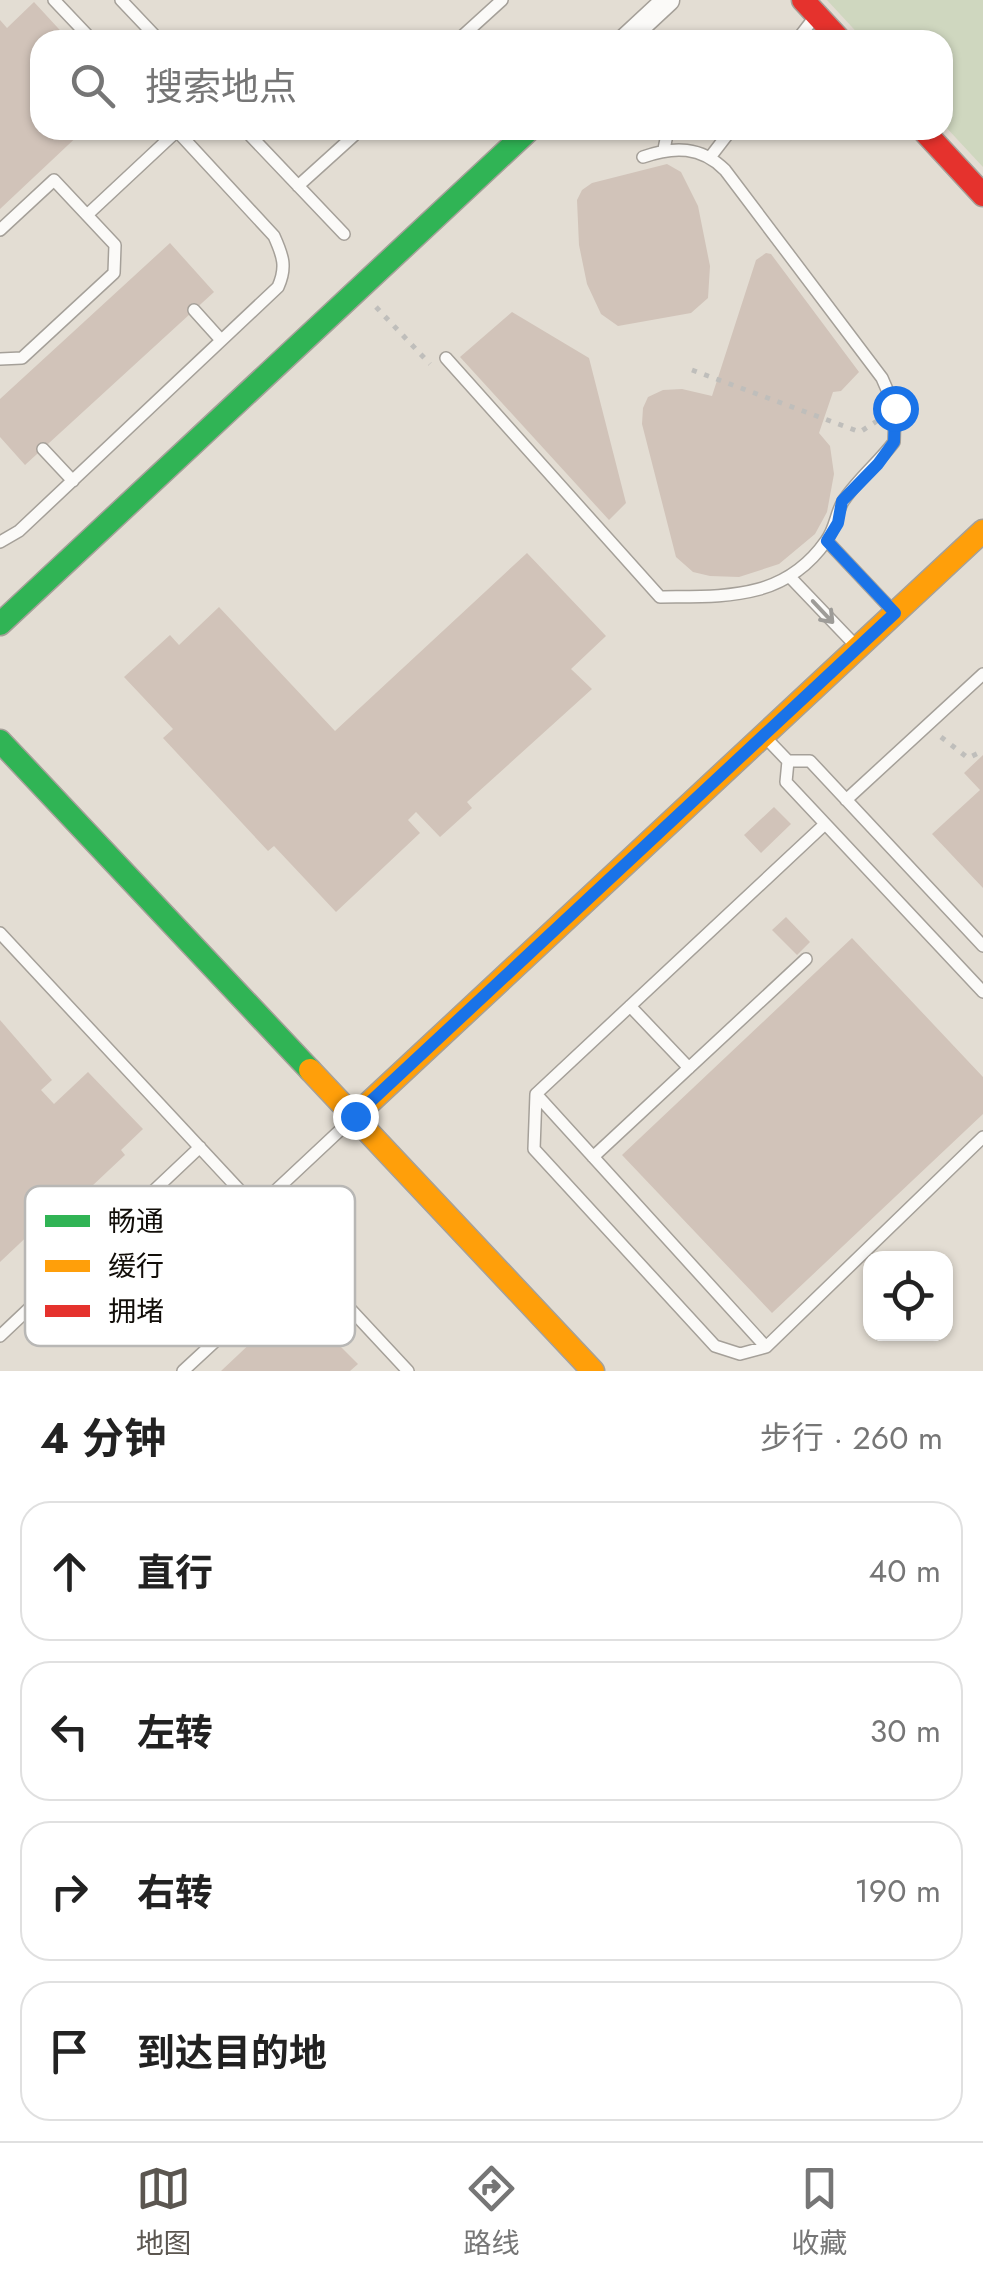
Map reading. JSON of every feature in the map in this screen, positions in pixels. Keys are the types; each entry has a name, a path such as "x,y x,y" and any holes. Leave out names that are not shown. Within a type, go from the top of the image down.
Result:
{"street":[{"path":"636,30 668,0"},
{"path":"810,7 831,30"},
{"path":"0,624 518,140"},
{"path":"932,140 983,195"},
{"path":"355,1116 983,530"},
{"path":"0,740 593,1371"}],"lane":[{"path":"54,0 82,30"},
{"path":"121,0 150,30"},
{"path":"469,30 502,0"},
{"path":"87,215 166,140"},
{"path":"0,542 19,532 278,287 285,272 283,255 274,236 185,140"},
{"path":"254,140 344,234"},
{"path":"298,186 349,140"},
{"path":"664,150 666,140"},
{"path":"711,156 723,140"},
{"path":"446,358 660,596 736,596 764,590 812,559 838,523 842,501 894,442 895,408 882,378 711,156 692,150 664,150 643,157"},
{"path":"0,230 54,180 115,246 114,273 22,358 0,359"},
{"path":"194,310 222,340"},
{"path":"42,449 72,481"},
{"path":"827,541 895,613"},
{"path":"789,576 858,648"},
{"path":"846,800 983,674"},
{"path":"764,736 788,761 810,761 983,946"},
{"path":"788,761 786,782 983,992"},
{"path":"825,824 536,1094 534,1149 715,1346 740,1354 766,1346 983,1137"},
{"path":"0,932 236,1186"},
{"path":"593,1157 806,959"},
{"path":"630,1006 689,1068"},
{"path":"536,1094 766,1346"},
{"path":"280,1186 355,1116"},
{"path":"159,1186 200,1147"},
{"path":"0,1336 25,1312"},
{"path":"355,1314 408,1371"},
{"path":"183,1371 210,1346"}],"path":[{"path":"380,310 434,369 446,358"},
{"path":"692,370 860,432 895,408"},
{"path":"928,725 968,758 983,751"}],"green space":[{"path":"827,0 983,0 983,167 953,135 953,30 855,30"}],"building":[{"path":"34,2 60,30 30,30 30,140 73,140 0,209 0,20 7,28"},
{"path":"667,164 681,172 698,206 710,266 708,298 691,313 618,326 601,314 587,284 579,245 577,200 592,183"},
{"path":"170,243 214,292 25,465 0,437 0,399"},
{"path":"771,254 859,372 841,391 833,392 819,433 830,446 834,474 827,512 815,534 779,564 739,577 710,576 693,572 676,557 642,424 643,408 648,397 663,390 682,389 712,396 756,260"},
{"path":"512,312 589,358 626,503 609,520 460,357"},
{"path":"527,553 606,636 571,669 592,689 467,802 472,808 440,837 416,812 408,820 420,833 336,912 274,846 268,851 163,738 173,729 124,677 170,635 179,645 219,607 335,731"},
{"path":"983,755 983,888 932,834 980,790 964,773"},
{"path":"774,807 791,824 761,853 744,835"},
{"path":"786,917 810,942 797,955 772,930"},
{"path":"852,938 983,1077 983,1114 772,1313 622,1155"},
{"path":"0,1020 52,1080 41,1090 54,1104 88,1072 143,1129 121,1150 125,1155 92,1186 25,1186 25,1238 0,1262"},
{"path":"248,1346 340,1346 358,1364 350,1371 221,1371"}],"traffic: fast":[{"path":"0,624 518,140"},
{"path":"0,741 310,1070"}],"traffic: slow":[{"path":"355,1116 983,531"},
{"path":"310,1070 593,1371"}],"traffic: jam":[{"path":"803,0 831,30"},
{"path":"932,140 983,195"}],"route":[{"path":"355,1116 895,613 827,541 838,523 842,501 894,442 895,408"}]}
